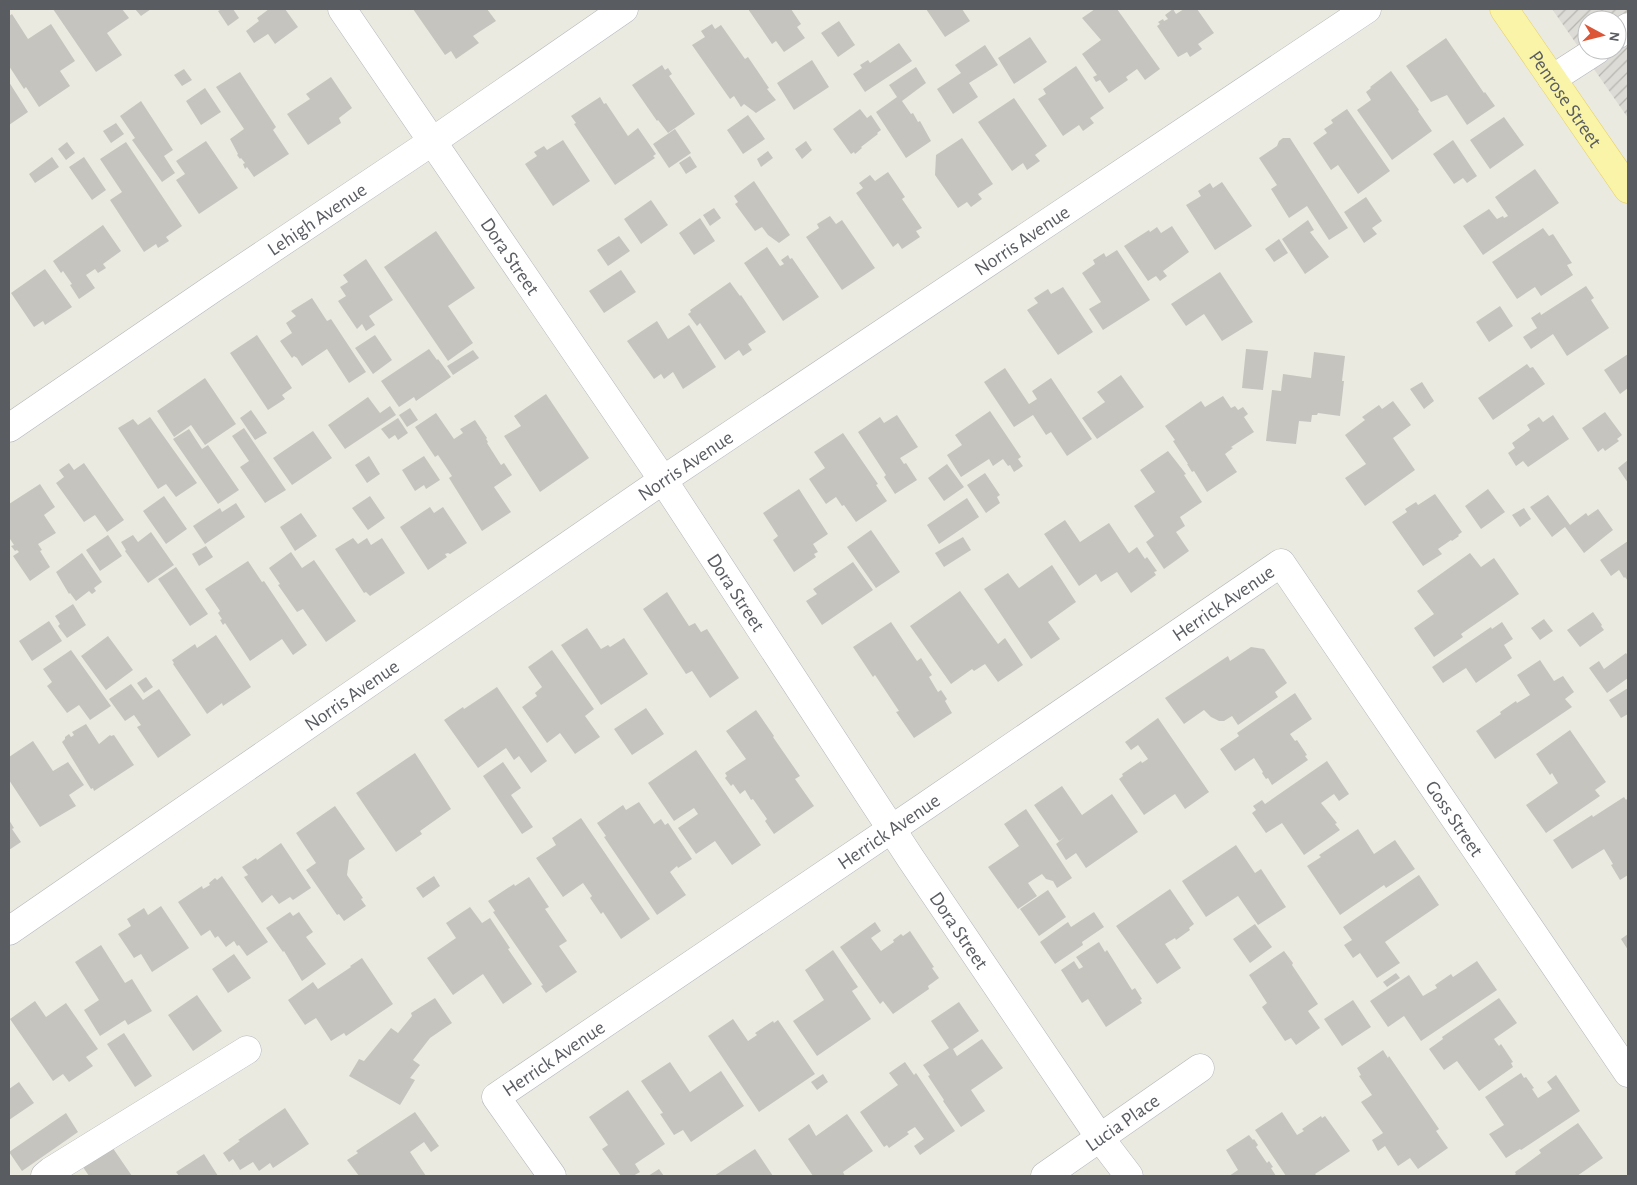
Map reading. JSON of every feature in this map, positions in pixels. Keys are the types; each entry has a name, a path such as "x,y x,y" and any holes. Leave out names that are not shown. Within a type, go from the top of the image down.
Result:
{"main road":[{"name":"Penrose Street","path":"1504,9 1626,181"}],"street":[{"name":"Dora Street","path":"342,9 664,480 891,829 1100,1138 1129,1176"},
{"name":"Lehigh Avenue","path":"9,428 433,141 624,9"},
{"name":"Norris Avenue","path":"9,931 664,480 1367,9"},
{"path":"1552,79 1581,60"},
{"name":"Herrick Avenue","path":"552,1176 496,1096 1281,563"},
{"name":"Goss Street","path":"1281,563 1628,1073"},
{"path":"45,1176 247,1050"},
{"name":"Lucia Place","path":"1045,1176 1200,1068"}],"shaded area":[{"path":"1552,9 1628,9 1628,118 1588,60 1627,60 1627,10 1577,10 1577,45"}],"building":[{"path":"53,9 122,9 129,18 107,33 122,55 96,72"},
{"path":"135,9 151,9 141,16"},
{"path":"233,9 239,18 228,26 218,11"},
{"path":"269,9 285,9 298,27 275,44 268,34 254,43 246,31 259,21 257,18"},
{"path":"413,9 487,9 496,21 473,36 479,43 456,59 451,51 445,55"},
{"path":"748,9 791,9 801,24 797,27 805,38 784,52 776,41 772,44"},
{"path":"926,9 962,9 970,21 945,37"},
{"path":"1095,9 1117,9 1160,69 1145,80 1137,69 1126,77 1128,80 1109,93 1100,80 1096,82 1093,77 1097,75 1082,54 1101,40 1082,18"},
{"path":"1173,9 1176,14 1184,9 1197,9 1214,33 1198,44 1202,49 1190,57 1187,52 1178,57 1157,26 1160,24 1158,22 1168,19 1165,15"},
{"path":"12,14 28,39 51,24 75,61 60,71 70,86 39,107 9,66 9,16"},
{"path":"839,21 855,45 838,57 821,33"},
{"path":"712,24 715,29 721,25 745,59 748,57 769,88 767,89 776,100 756,113 744,104 741,107 734,96 730,99 692,45 705,37 701,31"},
{"path":"1030,37 1047,62 1014,84 998,58"},
{"path":"1446,38 1495,106 1467,125 1447,95 1431,102 1406,66"},
{"path":"899,43 912,61 865,92 853,74 862,68 860,65 868,60 870,63"},
{"path":"985,45 998,65 969,83 978,97 953,114 937,89 961,73 955,65"},
{"path":"812,60 829,87 794,110 777,83"},
{"path":"662,65 665,70 668,68 672,74 669,76 695,114 668,133 657,121 632,85"},
{"path":"1076,66 1104,108 1090,118 1094,123 1083,131 1079,125 1063,136 1038,99 1046,94 1043,89"},
{"path":"916,67 926,83 902,101 918,122 920,121 931,141 906,158 876,112 897,97 889,85"},
{"path":"184,69 192,80 182,86 174,75"},
{"path":"1391,71 1432,131 1392,160 1357,110 1371,100 1366,92 1370,87"},
{"path":"240,72 276,127 273,130 289,154 254,177 247,167 245,169 243,164 245,163 237,155 230,139 244,129 216,87"},
{"path":"331,77 352,108 339,118 341,123 308,145 287,114 310,99 306,94"},
{"path":"9,82 28,112 9,125"},
{"path":"205,88 221,112 201,125 186,101"},
{"path":"600,97 628,136 638,128 656,154 653,156 655,158 615,185 574,124 576,123 571,116"},
{"path":"1014,98 1047,146 1035,155 1040,161 1027,170 1023,163 1012,171 978,122"},
{"path":"141,101 173,150 164,156 175,173 162,182 132,140 135,138 120,116"},
{"path":"860,109 867,118 871,115 881,130 855,154 854,152 851,154 833,129"},
{"path":"1347,109 1390,171 1358,194 1338,165 1331,170 1313,143 1327,133 1324,129 1333,123 1331,120"},
{"path":"748,115 765,139 743,154 727,130"},
{"path":"1504,117 1524,145 1490,169 1470,140"},
{"path":"116,123 124,134 111,143 103,131"},
{"path":"675,129 691,153 669,168 653,144"},
{"path":"962,138 993,184 978,194 982,199 971,207 967,202 958,208 935,175 936,155"},
{"path":"1283,138 1290,138 1348,228 1329,240 1307,206 1289,218 1271,189 1277,185 1259,158 1277,146"},
{"path":"563,140 590,181 553,206 525,164 537,156 534,152 544,146 547,150"},
{"path":"1453,140 1477,176 1467,183 1463,178 1454,184 1433,154"},
{"path":"206,141 238,188 199,214 176,180 185,174 176,161"},
{"path":"806,141 812,150 802,159 795,149"},
{"path":"67,142 75,153 66,160 58,149"},
{"path":"126,142 182,226 166,237 169,241 158,248 156,244 144,252 110,200 122,192 100,159"},
{"path":"768,151 773,158 761,167 757,159"},
{"path":"690,156 697,167 686,174 679,163"},
{"path":"52,157 59,167 35,183 29,174"},
{"path":"84,157 106,190 92,200 69,167"},
{"path":"1535,169 1559,203 1483,255 1463,226 1489,209 1497,219 1508,216 1495,197"},
{"path":"888,172 905,197 902,199 922,228 916,231 920,237 902,249 898,243 893,247 856,193 863,188 859,183 870,175 875,181"},
{"path":"754,181 790,235 779,243 768,235 762,227 755,231 735,204 738,202 734,196"},
{"path":"1222,182 1252,226 1215,250 1186,205 1201,196 1198,191 1210,183 1213,188"},
{"path":"1366,197 1382,221 1372,228 1377,234 1364,243 1344,212"},
{"path":"651,200 668,225 641,244 624,219"},
{"path":"714,208 721,218 710,226 703,215"},
{"path":"830,216 836,224 842,220 875,268 842,290 806,237 819,228 817,224"},
{"path":"700,218 715,241 694,255 679,233"},
{"path":"1308,220 1314,230 1310,232 1329,257 1305,274 1282,239"},
{"path":"103,225 121,251 103,264 106,268 98,273 95,269 86,275 95,288 79,299 70,285 72,284 53,261"},
{"path":"1172,226 1189,252 1163,271 1167,276 1160,281 1156,276 1148,281 1124,246 1149,230 1150,232 1157,227 1161,233"},
{"path":"1543,228 1549,236 1553,234 1572,263 1567,265 1573,275 1541,296 1535,287 1517,299 1492,262"},
{"path":"436,231 475,288 448,306 473,343 448,361 384,267"},
{"path":"619,236 630,251 608,266 597,250"},
{"path":"1279,239 1288,253 1274,262 1265,249"},
{"path":"767,247 780,266 784,264 781,260 788,255 790,259 792,258 819,297 783,321 744,263"},
{"path":"1117,250 1150,300 1103,330 1089,309 1101,302 1082,273 1095,264 1093,260 1104,253 1106,257"},
{"path":"366,259 393,300 369,316 375,325 366,331 362,324 357,329 338,301 346,296 340,287 348,282 343,275"},
{"path":"45,269 72,307 45,325 43,321 34,327 11,293"},
{"path":"621,270 636,292 604,313 589,291"},
{"path":"1220,272 1253,322 1222,341 1204,314 1186,326 1171,304"},
{"path":"730,282 766,332 748,344 752,350 743,356 739,350 725,360 700,323 697,326 688,314 691,312 690,310"},
{"path":"1586,286 1594,298 1591,300 1609,328 1567,356 1553,334 1531,349 1523,337 1537,328 1531,318 1540,312 1541,315"},
{"path":"1063,287 1093,332 1058,355 1027,310 1038,303 1034,298 1048,289 1051,294"},
{"path":"312,298 327,321 331,319 366,372 349,383 327,349 302,366 297,358 294,356 292,358 280,341 292,333 286,323 296,316 291,311"},
{"path":"1500,306 1513,326 1489,342 1476,322"},
{"path":"657,321 668,339 689,325 716,367 683,389 673,372 664,379 661,374 654,379 627,341"},
{"path":"257,335 292,388 282,395 285,399 268,410 230,353"},
{"path":"375,335 392,360 373,374 355,348"},
{"path":"429,349 451,377 416,401 414,397 399,407 381,381"},
{"path":"1246,349 1268,351 1263,390 1242,388"},
{"path":"473,350 479,358 453,375 447,366"},
{"path":"1314,352 1345,356 1340,416 1318,413 1317,415 1312,415 1311,422 1299,421 1296,444 1266,441 1272,390 1281,391 1283,374 1311,378"},
{"path":"1628,354 1628,388 1620,394 1604,370"},
{"path":"1527,364 1530,368 1533,367 1545,384 1493,420 1478,398"},
{"path":"1005,368 1029,404 1037,399 1032,391 1051,378 1092,439 1067,456 1051,432 1046,435 1033,415 1014,427 984,382"},
{"path":"1121,375 1144,407 1097,439 1082,418 1105,402 1097,392"},
{"path":"205,378 236,424 205,445 191,425 174,437 157,411"},
{"path":"1422,382 1434,401 1424,409 1410,389"},
{"path":"546,394 589,458 540,492 504,436 521,426 514,416"},
{"path":"1223,396 1231,408 1235,406 1238,410 1243,407 1248,414 1244,417 1254,432 1231,447 1233,448 1225,454 1237,472 1207,492 1194,471 1192,472 1173,441 1175,440 1165,426 1201,401 1205,407"},
{"path":"368,397 380,413 390,406 396,415 345,449 328,425"},
{"path":"1393,401 1411,425 1393,438 1415,470 1365,506 1345,478 1366,464 1345,435 1365,420 1362,417 1379,405 1382,409"},
{"path":"410,408 418,420 407,427 399,415"},
{"path":"251,410 267,433 255,440 240,418"},
{"path":"990,411 1021,457 1018,459 1023,466 1014,472 1003,459 993,466 989,459 961,477 947,455 962,445 955,435"},
{"path":"1605,412 1622,435 1617,439 1619,441 1605,451 1603,448 1598,452 1582,428"},
{"path":"436,413 454,439 463,433 460,429 475,420 501,465 504,463 512,475 494,487 511,512 482,531 449,478 452,476 438,455 435,457 415,427"},
{"path":"897,415 918,447 900,458 904,464 906,463 917,480 895,494 884,477 886,475 858,432 880,417 884,423"},
{"path":"1553,415 1569,439 1528,467 1523,461 1516,466 1508,453 1515,448 1512,443 1530,430 1527,425 1539,417 1543,422"},
{"path":"150,417 197,483 176,497 166,484 158,489 118,428 133,419 138,425"},
{"path":"398,418 408,433 398,440 395,435 389,439 381,429"},
{"path":"244,428 286,490 265,503 240,467 249,461 232,436"},
{"path":"189,429 202,449 208,445 239,490 218,504 173,439"},
{"path":"313,431 332,458 292,485 273,458"},
{"path":"843,433 878,484 876,485 887,501 856,522 836,497 826,504 809,479 825,468 814,452"},
{"path":"1168,451 1186,474 1184,475 1202,502 1180,517 1185,526 1176,532 1189,551 1164,569 1146,542 1154,536 1134,506 1155,492 1140,470"},
{"path":"369,456 380,474 367,483 355,465"},
{"path":"424,456 440,480 426,489 424,485 415,491 402,470"},
{"path":"1628,460 1628,483 1618,468"},
{"path":"69,463 74,470 84,463 124,520 107,532 95,515 84,522 56,483 64,477 59,470"},
{"path":"947,464 964,487 944,501 928,478"},
{"path":"985,473 1000,495 997,497 1000,503 986,513 967,485"},
{"path":"40,484 55,507 44,515 56,533 38,544 50,567 30,581 13,556 19,552 15,551 11,546 14,545 9,540 9,504"},
{"path":"799,489 828,534 813,544 818,552 814,554 816,557 794,572 773,540 778,536 763,513"},
{"path":"1488,489 1505,512 1481,529 1465,506"},
{"path":"1435,494 1462,532 1452,541 1438,549 1442,554 1423,566 1392,522 1407,512 1405,509 1416,502 1418,505"},
{"path":"1548,495 1570,525 1586,513 1588,516 1598,509 1613,530 1584,553 1565,527 1552,537 1530,507"},
{"path":"164,496 187,529 166,544 143,511"},
{"path":"370,496 385,518 368,530 352,508"},
{"path":"967,498 979,517 939,544 927,525"},
{"path":"236,503 245,517 205,544 193,526 220,508 222,512"},
{"path":"430,507 434,513 443,507 467,543 450,554 445,554 447,557 428,570 400,527"},
{"path":"1524,508 1531,519 1520,527 1512,515"},
{"path":"301,513 317,536 295,551 280,527"},
{"path":"1065,520 1080,542 1109,523 1129,553 1137,547 1145,559 1147,557 1157,571 1154,572 1156,575 1131,593 1117,572 1101,582 1096,574 1079,586 1044,534"},
{"path":"871,530 900,572 876,588 847,547"},
{"path":"151,532 174,565 148,583 125,551 121,542 133,535 138,542"},
{"path":"108,535 122,556 100,571 86,550"},
{"path":"963,537 971,550 944,567 935,553"},
{"path":"353,538 358,544 367,538 371,545 382,538 405,573 370,596 366,592 364,593 335,549"},
{"path":"1628,541 1628,581 1619,570 1611,576 1600,560"},
{"path":"206,546 213,557 199,566 192,554"},
{"path":"291,552 302,568 314,560 356,621 326,642 303,609 297,612 278,585 280,584 269,568"},
{"path":"82,553 102,582 94,588 96,591 92,594 89,591 76,601 69,594 56,572"},
{"path":"1470,553 1481,567 1494,558 1519,594 1461,634 1463,637 1434,657 1414,628 1434,614 1417,591"},
{"path":"248,561 262,582 264,581 307,645 293,655 282,639 250,661 225,623 223,625 218,613 220,611 205,589"},
{"path":"853,562 873,590 822,625 806,601 817,594 813,589"},
{"path":"1052,565 1076,602 1048,622 1060,639 1031,659 984,589 1008,573 1019,588"},
{"path":"176,567 208,614 190,626 158,579"},
{"path":"960,591 998,644 1005,638 1023,665 998,682 985,664 974,671 972,669 951,684 910,626"},
{"path":"667,592 689,626 695,623 701,632 707,629 739,678 710,698 692,671 686,674 643,609"},
{"path":"73,604 86,625 67,638 58,626 60,624 55,616"},
{"path":"1593,612 1604,630 1580,647 1567,630"},
{"path":"1544,619 1553,631 1540,640 1531,628"},
{"path":"49,621 62,641 32,661 19,641"},
{"path":"891,622 917,661 921,658 932,675 929,677 938,692 941,690 947,699 945,701 952,713 914,738 896,712 899,711 875,675 873,677 853,647"},
{"path":"1502,622 1513,639 1504,645 1512,658 1476,683 1466,668 1443,683 1432,667 1491,627 1492,629"},
{"path":"587,628 601,649 608,645 610,647 624,638 648,674 601,705 561,645"},
{"path":"216,635 251,687 223,706 222,703 207,714 172,660 195,644 197,648"},
{"path":"108,636 133,670 106,690 81,656"},
{"path":"1251,647 1264,649 1287,683 1275,692 1278,697 1238,725 1232,716 1224,721 1219,721 1211,717 1204,710 1184,724 1165,698 1228,656 1230,661"},
{"path":"71,650 111,706 90,720 79,705 67,713 47,686 52,682 43,669"},
{"path":"552,650 594,709 585,716 600,737 575,754 560,733 547,743 522,707 537,696 535,693 542,687 528,667"},
{"path":"1626,653 1628,656 1628,678 1607,693 1589,668 1599,661 1604,669"},
{"path":"1540,660 1554,681 1563,676 1574,692 1565,699 1572,707 1495,759 1476,731 1516,701 1517,703 1530,695 1517,675"},
{"path":"146,677 153,687 144,693 137,683"},
{"path":"131,684 143,700 159,689 191,735 158,758 137,727 141,725 134,715 125,721 109,699"},
{"path":"497,687 547,761 531,773 519,756 514,760 506,748 478,768 444,720"},
{"path":"1628,688 1628,714 1621,718 1609,700"},
{"path":"1295,693 1312,719 1290,734 1295,741 1297,740 1307,755 1305,756 1308,760 1272,785 1262,773 1254,758 1235,771 1220,749 1239,736 1237,733"},
{"path":"646,708 664,734 632,755 614,729"},
{"path":"756,710 800,776 795,779 814,806 774,834 765,821 767,819 753,799 751,800 745,790 740,794 733,784 731,786 725,778 727,776 725,773 746,759 726,731"},
{"path":"1158,718 1209,792 1185,809 1175,794 1144,815 1119,779 1123,776 1122,774 1141,761 1142,763 1148,759 1138,745 1131,750 1125,742"},
{"path":"86,724 99,744 110,735 114,735 134,765 94,791 62,742 69,734 71,737 74,735 72,732"},
{"path":"1570,730 1606,782 1595,790 1600,796 1546,833 1526,805 1558,783 1552,773 1550,775 1536,754"},
{"path":"33,741 53,771 68,762 84,785 69,795 76,806 40,827 9,780 9,757"},
{"path":"696,750 761,845 732,865 715,841 696,854 678,828 698,814 694,808 674,821 648,783"},
{"path":"415,753 451,809 420,831 422,834 396,852 356,793"},
{"path":"1327,761 1349,794 1339,801 1334,794 1321,803 1337,823 1335,824 1340,830 1304,855 1282,823 1266,833 1252,813 1256,810 1253,806 1262,800 1265,804"},
{"path":"503,762 521,788 511,795 533,827 522,834 483,776"},
{"path":"1062,786 1082,815 1112,794 1138,832 1086,868 1076,853 1066,860 1056,844 1065,837 1059,841 1034,805"},
{"path":"1624,797 1626,800 1628,798 1628,875 1620,880 1604,849 1572,869 1553,840"},
{"path":"639,802 654,824 661,819 665,825 668,823 692,859 678,868 677,866 670,872 686,895 657,915 604,837 606,836 597,823 623,805 626,810"},
{"path":"335,806 365,849 349,860 347,875 363,898 361,899 366,906 344,921 339,914 337,915 306,870 316,863 296,833"},
{"path":"1026,809 1072,878 1057,888 1053,881 1046,879 1042,874 1028,883 1037,896 1018,909 988,867 1019,846 1004,824"},
{"path":"581,818 650,919 621,939 603,912 601,914 590,898 592,896 583,883 563,897 536,858 556,845 552,838"},
{"path":"9,820 14,828 12,829 21,842 9,850"},
{"path":"1358,829 1374,854 1395,840 1415,869 1386,888 1384,885 1340,915 1307,866 1321,857 1319,855"},
{"path":"281,843 311,888 293,900 290,897 279,904 272,895 262,903 244,877 248,875 242,867 256,858 257,860"},
{"path":"1236,845 1255,873 1261,869 1286,907 1258,925 1238,896 1206,917 1182,881"},
{"path":"1419,875 1439,905 1385,942 1400,963 1377,978 1360,953 1353,958 1344,945 1352,940 1343,927"},
{"path":"222,876 268,942 247,956 234,941 226,947 218,936 215,938 210,930 201,936 178,902 202,886 203,889 210,885 209,883 215,878 217,880"},
{"path":"434,876 440,886 423,898 416,888"},
{"path":"529,877 549,907 545,909 567,941 559,946 577,972 546,993 541,986 543,985 493,912 495,911 488,901 514,884 515,886"},
{"path":"1170,889 1194,924 1189,928 1190,930 1176,940 1175,938 1165,944 1181,968 1157,984 1116,926"},
{"path":"1048,890 1066,917 1039,936 1020,909"},
{"path":"161,906 189,948 152,972 141,954 134,958 118,934 131,926 127,919 144,908 148,915"},
{"path":"470,907 482,923 490,918 532,984 503,1004 483,974 453,995 427,958 456,938 446,923"},
{"path":"290,912 293,916 299,912 313,932 306,937 326,964 302,981 284,951 266,928"},
{"path":"1094,912 1104,927 1082,942 1083,945 1055,964 1040,942 1068,922 1071,927"},
{"path":"875,922 881,931 871,938 881,951 894,942 893,940 901,934 903,936 910,931 934,967 932,968 939,978 928,986 929,989 893,1014 883,1001 880,1004 840,947"},
{"path":"1255,924 1272,947 1250,963 1233,939"},
{"path":"1628,934 1628,950 1621,939"},
{"path":"1099,942 1105,952 1107,950 1132,990 1135,988 1142,999 1140,1000 1142,1003 1106,1027 1088,999 1082,1003 1061,970 1074,961 1079,969 1083,967 1076,957"},
{"path":"101,945 125,983 132,979 152,1011 128,1025 125,1020 100,1036 84,1010 99,1000 75,962"},
{"path":"833,950 858,987 852,991 871,1019 817,1056 793,1021 824,1000 805,970"},
{"path":"1284,951 1318,1004 1308,1011 1320,1028 1296,1045 1291,1038 1285,1041 1262,1007 1267,1003 1249,975"},
{"path":"234,954 251,978 228,993 212,969"},
{"path":"362,958 393,1004 346,1036 344,1033 331,1041 316,1018 305,1025 288,1000 313,982 318,989"},
{"path":"1477,961 1497,990 1421,1041 1404,1016 1388,1027 1370,1001 1409,975 1423,996 1437,988 1435,985 1451,974 1453,977"},
{"path":"1396,973 1400,978 1387,987 1383,982"},
{"path":"197,995 222,1031 193,1051 168,1015"},
{"path":"435,998 452,1023 430,1038 413,1060 420,1065 410,1078 415,1080 400,1105 349,1076 359,1059 364,1061 391,1028 398,1033 412,1016 411,1013"},
{"path":"1499,998 1517,1023 1494,1039 1499,1046 1501,1044 1513,1062 1511,1063 1513,1067 1479,1091 1457,1061 1444,1070 1429,1049 1443,1039 1442,1037"},
{"path":"1353,1000 1371,1027 1342,1046 1324,1019"},
{"path":"35,1001 46,1017 66,1003 98,1049 86,1057 93,1066 69,1082 63,1074 53,1081 10,1019"},
{"path":"959,1002 979,1031 953,1049 957,1056 982,1039 1003,1068 971,1090 985,1111 961,1127 943,1101 923,1065 949,1048 931,1021"},
{"path":"733,1019 748,1041 757,1035 755,1033 773,1021 774,1023 778,1020 815,1074 759,1112 708,1036"},
{"path":"124,1033 152,1076 135,1087 107,1044"},
{"path":"1383,1050 1439,1129 1436,1131 1448,1148 1418,1169 1410,1158 1398,1166 1385,1146 1378,1151 1372,1140 1383,1133 1361,1102 1372,1095 1359,1076 1361,1075 1357,1068"},
{"path":"670,1062 690,1092 721,1071 744,1106 691,1142 683,1130 674,1135 660,1114 663,1113 641,1081"},
{"path":"905,1062 914,1075 916,1073 955,1131 920,1155 914,1146 924,1139 915,1127 907,1132 909,1134 889,1148 887,1145 884,1147 860,1112 898,1085 889,1073"},
{"path":"1521,1073 1534,1088 1532,1089 1538,1098 1552,1089 1547,1082 1556,1075 1580,1111 1506,1158 1489,1134 1504,1125 1485,1097"},
{"path":"823,1074 828,1082 817,1090 811,1082"},
{"path":"19,1082 34,1103 9,1120 9,1089"},
{"path":"628,1090 665,1144 635,1164 640,1172 633,1176 621,1176 602,1149 608,1145 589,1117"},
{"path":"285,1108 309,1144 273,1168 270,1163 259,1171 253,1162 240,1170 233,1159 229,1162 223,1153 240,1141 238,1140"},
{"path":"415,1112 439,1146 431,1152 424,1142 410,1152 426,1176 359,1176 347,1160 358,1153 356,1151"},
{"path":"1282,1112 1297,1135 1304,1131 1302,1129 1321,1116 1322,1118 1325,1116 1350,1151 1315,1174 1317,1176 1286,1176 1255,1130"},
{"path":"66,1113 78,1132 22,1171 9,1152"},
{"path":"847,1114 873,1151 843,1172 845,1176 813,1176 788,1139 809,1124 816,1136"},
{"path":"1578,1123 1603,1158 1577,1176 1513,1176 1516,1174 1515,1172 1541,1153 1539,1150"},
{"path":"1249,1135 1258,1145 1256,1147 1267,1163 1269,1161 1273,1167 1271,1168 1276,1176 1229,1176 1238,1170 1226,1150"},
{"path":"108,1141 132,1176 89,1176 79,1161"},
{"path":"755,1149 773,1176 714,1176"},
{"path":"204,1154 218,1176 179,1176 176,1172"},
{"path":"659,1169 664,1176 648,1176"}]}
